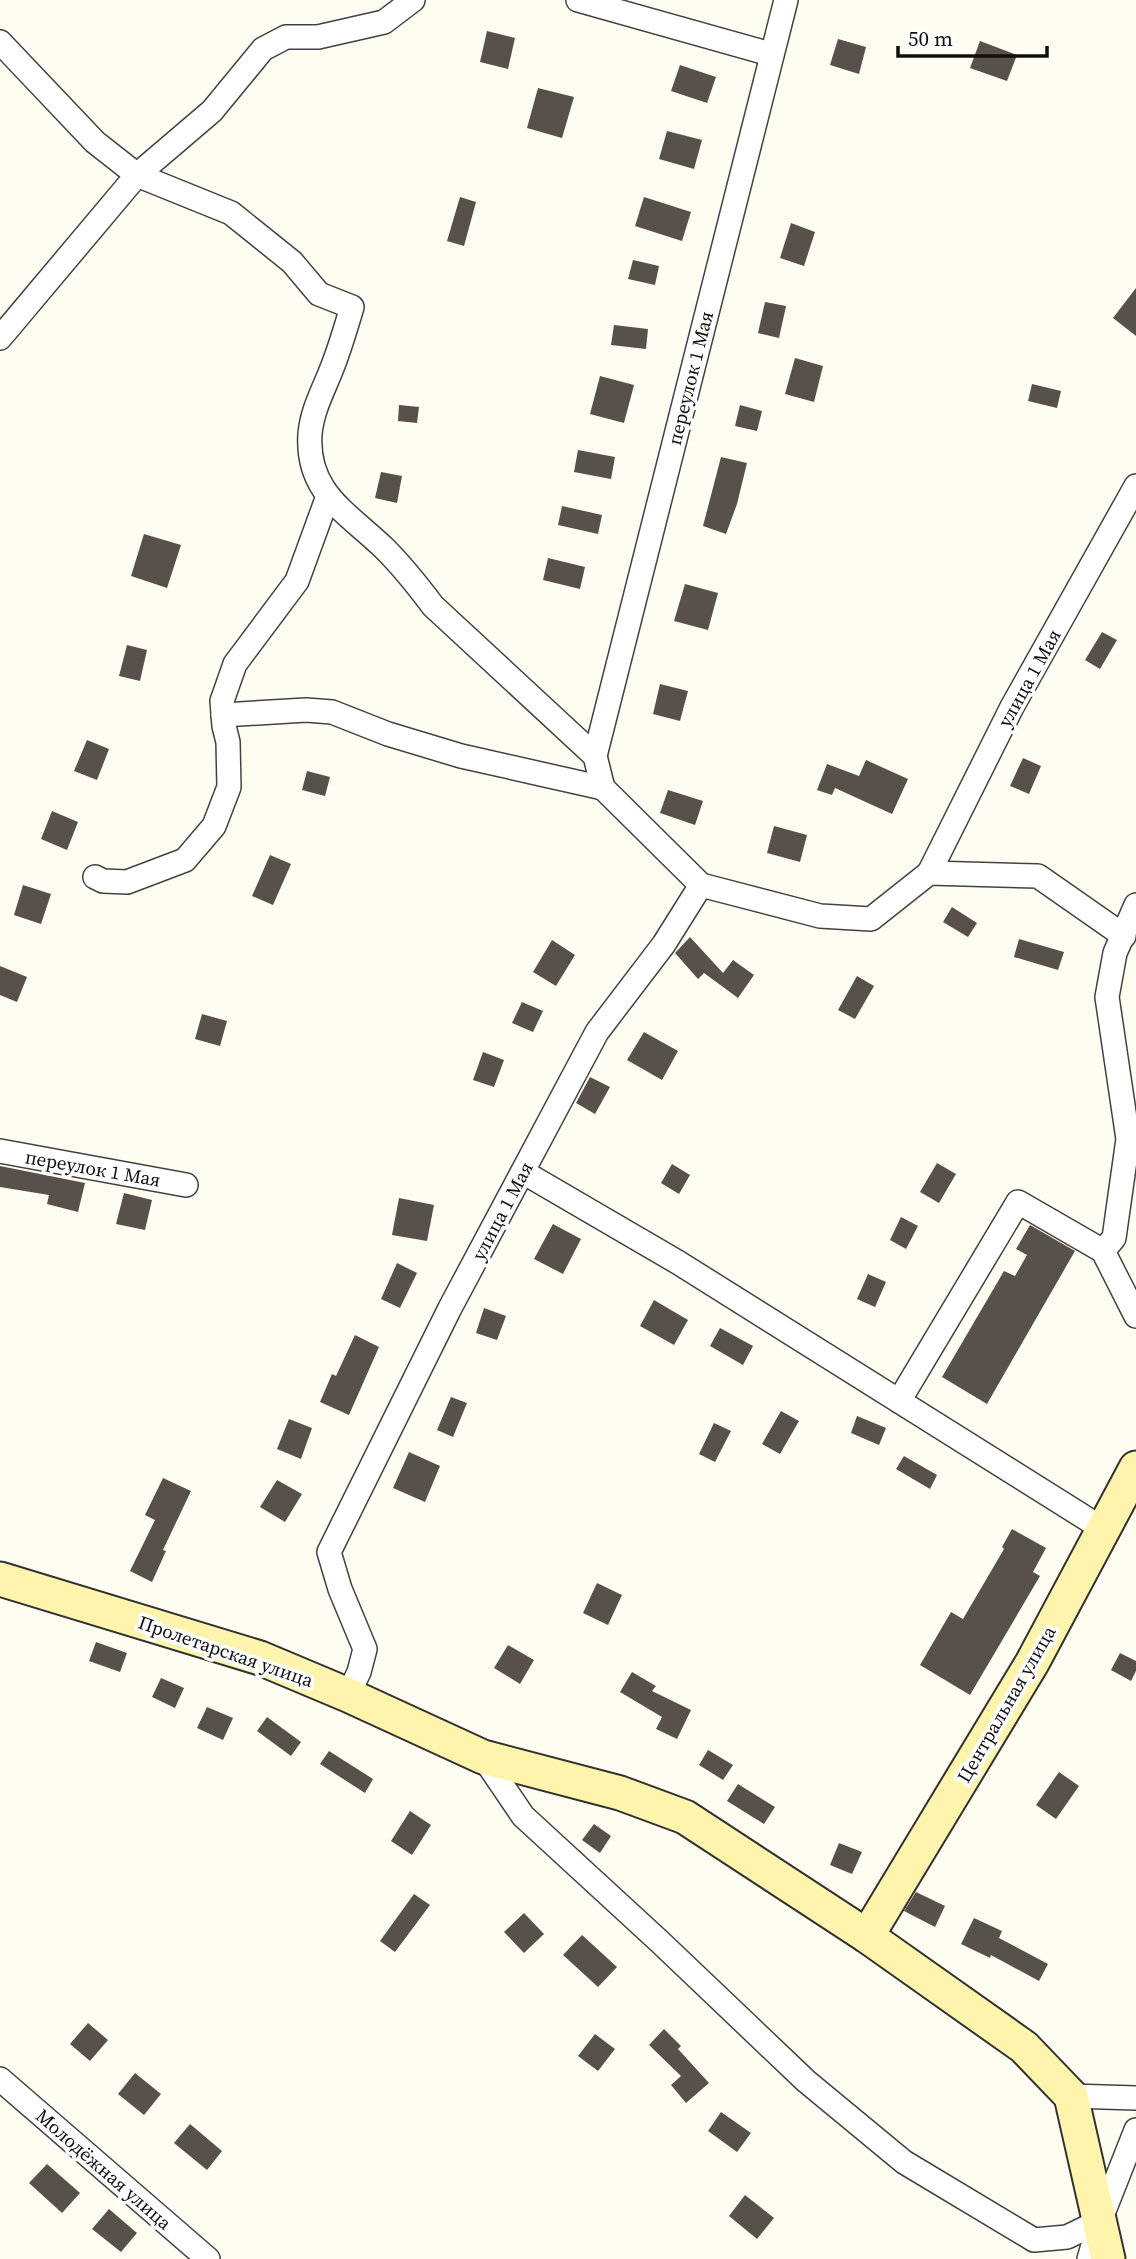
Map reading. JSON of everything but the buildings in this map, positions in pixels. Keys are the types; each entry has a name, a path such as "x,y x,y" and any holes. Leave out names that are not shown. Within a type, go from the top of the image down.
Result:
{"street":[{"path":"0,338 137,175 212,111 264,49 286,37 318,37 383,22 413,0"},
{"path":"578,0 771,54"},
{"name":"переулок 1 Мая","path":"595,756 786,0"},
{"path":"0,42 95,142 137,175 231,213 292,262 319,294 352,307 333,366 317,404 310,432 311,460 316,477 328,496 384,547 433,606 595,756 603,788 701,885 820,916 871,919 929,873 1038,876 1124,936"},
{"name":"улица 1 Мая","path":"929,873 1012,707 1136,486"},
{"path":"95,877 103,881 127,882 185,860 214,826 229,787 228,742 222,701 235,664 297,581 328,496"},
{"path":"222,715 306,710 332,712 388,734 461,756 603,788"},
{"name":"улица 1 Мая","path":"348,1695 359,1672 365,1649 340,1589 329,1552 450,1308 597,1032 664,944 701,885"},
{"path":"1103,1251 1114,1238 1128,1139 1107,997 1115,953 1136,905"},
{"name":"переулок 1 Мая","path":"0,1151 186,1185"},
{"path":"523,1172 679,1263 1104,1529"},
{"path":"899,1401 1018,1202 1103,1251 1136,1316"},
{"name":"Центральная улица","path":"867,1936 1032,1663 1136,1468"},
{"name":"Пролетарская улица","path":"0,1580 260,1658 483,1757"},
{"path":"483,1757 621,1793 685,1817 867,1936 1024,2047 1071,2096 1108,2259"},
{"path":"483,1757 523,1816 806,2081 904,2162 1034,2240 1067,2237 1100,2221"},
{"name":"Молодёжная улица","path":"0,2079 208,2259"},
{"path":"1071,2096 1136,2098"},
{"path":"1089,2259 1100,2221 1136,2130"}]}
